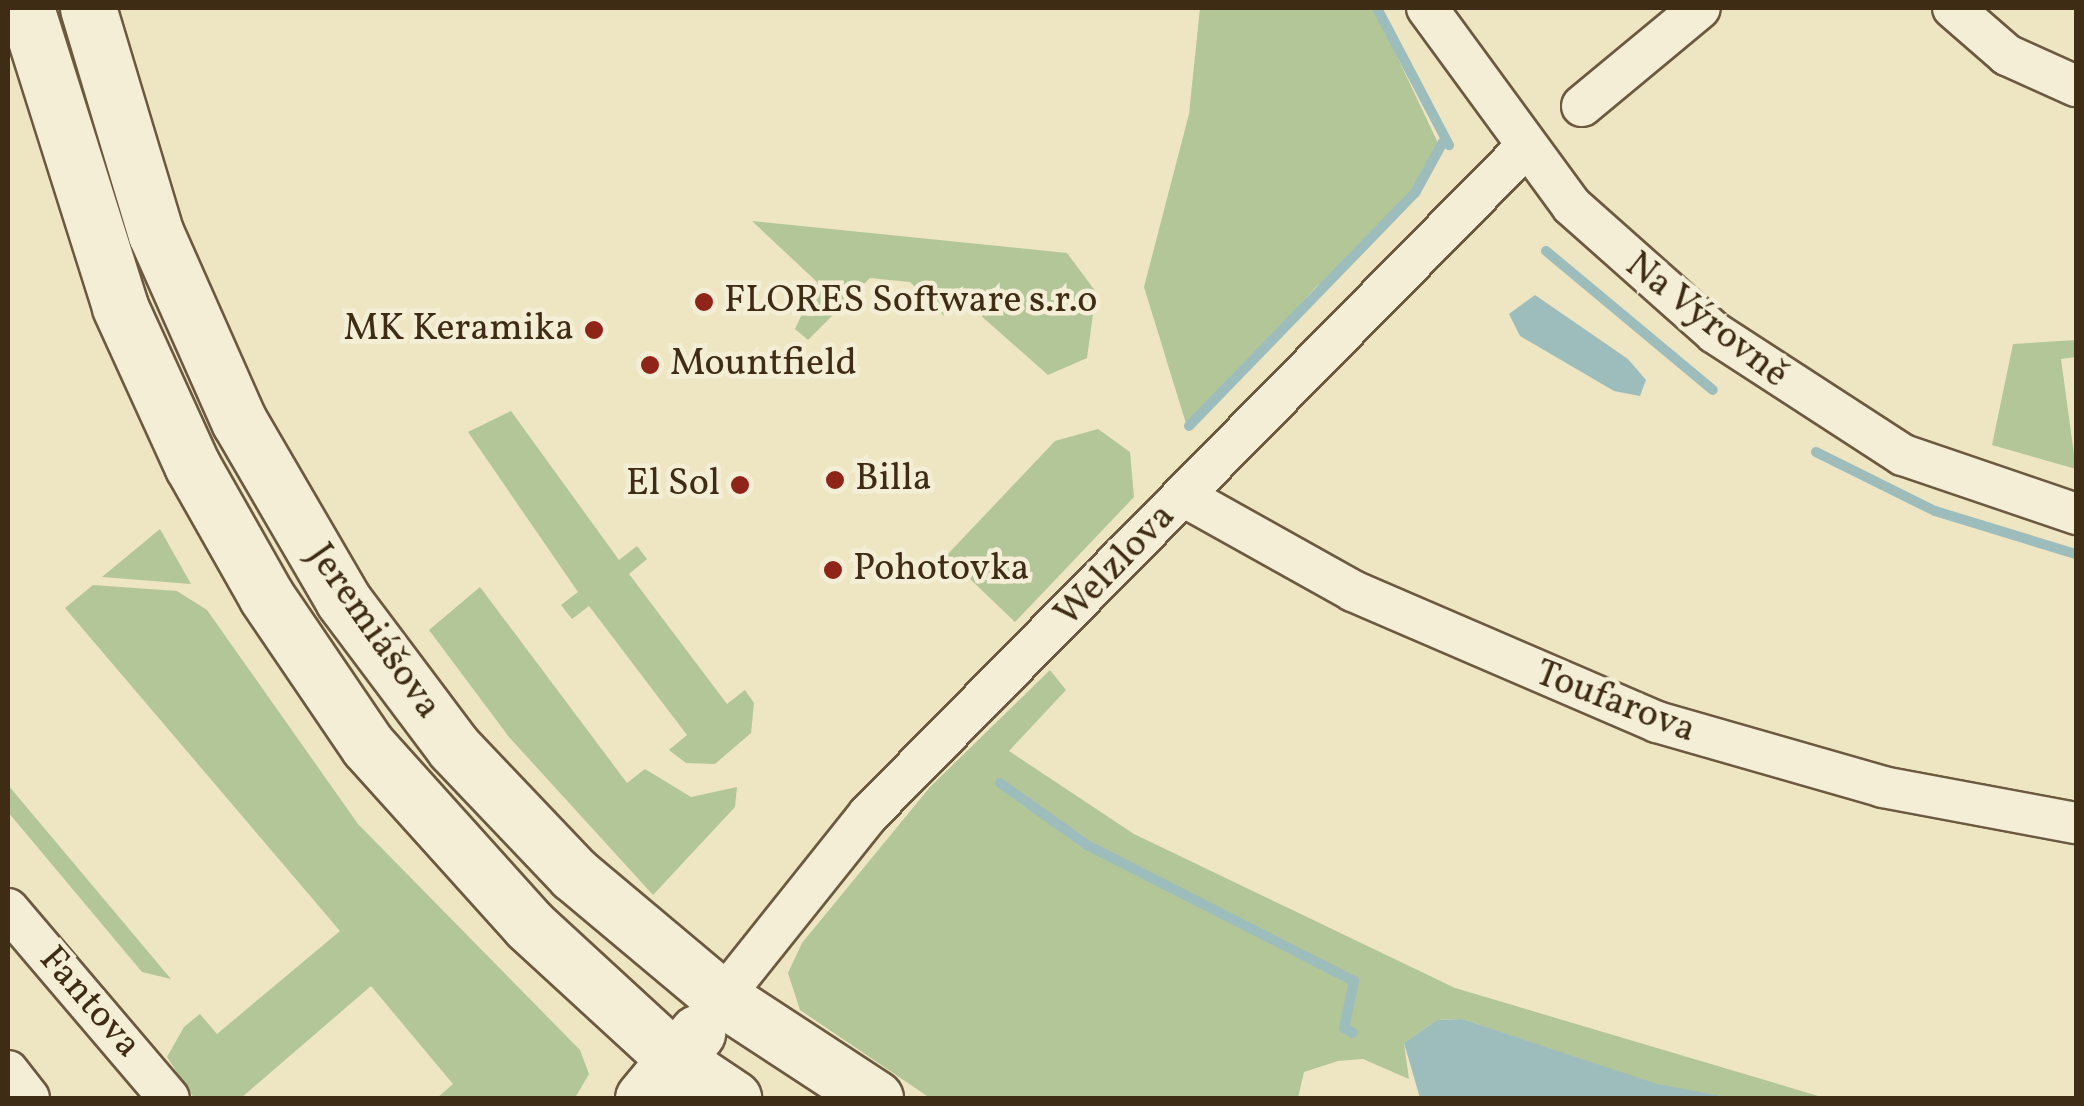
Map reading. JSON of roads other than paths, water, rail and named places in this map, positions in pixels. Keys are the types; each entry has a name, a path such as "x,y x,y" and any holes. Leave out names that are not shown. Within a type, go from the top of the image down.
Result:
{"main road":[{"name":"Jeremiášova","path":"26,8 120,307 192,465 266,596 368,746 529,925 660,1079 733,1098"},
{"name":"Jeremiášova","path":"88,8 156,234 239,421 343,600 467,762 574,874 722,998 875,1098"},
{"path":"660,1079 722,998"}],"street":[{"name":"Na Výrovně","path":"1426,8 1526,147 1622,259 1831,415 1902,455 2076,514"},
{"path":"1582,106 1700,8"},
{"path":"1953,8 2007,55 2076,86"},
{"name":"Welzlova","path":"722,998 868,815 1526,147"},
{"name":"Toufarova","path":"1185,496 1425,625 1657,722 1883,787 2076,823"},
{"name":"Fantova","path":"8,908 169,1098"},
{"path":"8,1071 29,1098"}],"water":[{"path":"1535,295 1628,359 1646,380 1640,396 1614,391 1520,336 1509,314"},
{"path":"1462,1019 1657,1084 1733,1098 1420,1098 1404,1043 1437,1020"}],"waterway":[{"path":"1377,8 1449,145"},
{"path":"1189,426 1415,193 1443,142"},
{"path":"1546,251 1713,390"},
{"path":"1816,452 1935,511 2076,554"},
{"path":"1000,783 1087,845 1354,981 1344,1028 1353,1033"}],"place":[{"name":"FLORES Software s.r.o","path":"704,302"},
{"name":"MK Keramika","path":"594,330"},
{"name":"Mountfield","path":"650,365"},
{"name":"Billa","path":"835,480"},
{"name":"El Sol","path":"740,485"},
{"name":"Pohotovka","path":"833,570"}]}
